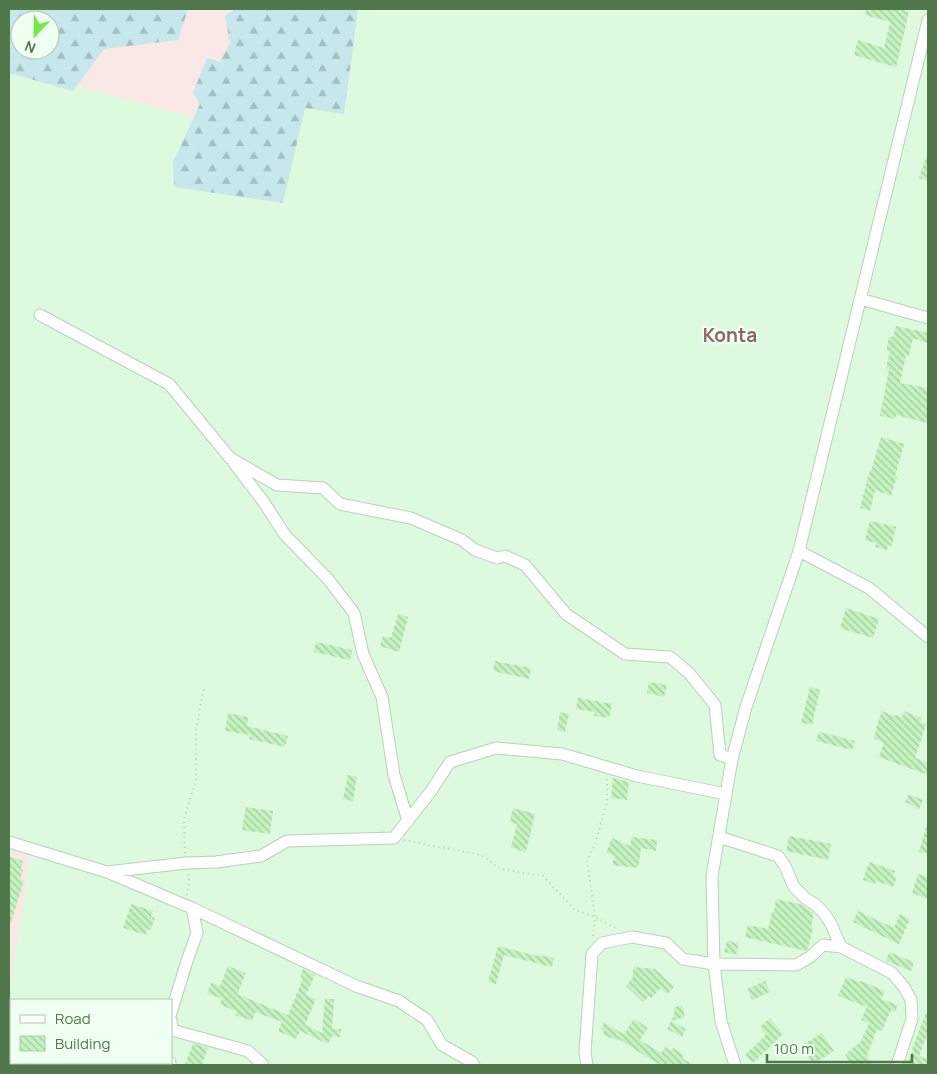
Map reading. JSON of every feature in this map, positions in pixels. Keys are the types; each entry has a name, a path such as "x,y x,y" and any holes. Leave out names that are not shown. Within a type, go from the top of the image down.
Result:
{"street":[{"path":"735,1065 721,1021 714,964 712,876 732,759 746,707 799,551 928,20"},
{"path":"860,299 928,318"},
{"path":"40,315 169,384 230,458 285,535 328,579 354,614 363,654 382,697 394,775 408,820"},
{"path":"230,458 277,485 323,488 340,504 410,518 462,540 476,550 497,558 505,556 525,565 566,614 625,654 670,657 689,673 715,706 720,755 732,759"},
{"path":"799,551 868,588 928,637"},
{"path":"107,872 261,856 287,841 394,838 431,791 450,762 496,748 562,754 637,776 726,794"},
{"path":"719,837 778,856 794,887 824,913 841,947"},
{"path":"9,842 107,872 188,906 356,986 400,1001 427,1020 442,1045 474,1065"},
{"path":"172,1010 197,933 188,906"},
{"path":"587,1065 585,1052 592,954 602,943 632,937 666,943 682,959 714,964 796,965 810,957 822,945 841,947 892,973 904,987 911,1000 912,1020 897,1065"},
{"path":"172,1030 248,1051 263,1065"}],"path":[{"path":"188,906 189,882 186,864 184,819 196,780 196,730 204,688"},
{"path":"593,935 595,917 587,860 595,844 607,802 608,768"},
{"path":"394,838 481,855 501,869 544,876 574,909 595,917 617,929"}],"shaded area":[{"path":"9,9 928,9 928,1065 9,1065"},
{"path":"9,9 272,9 238,129 9,67"},
{"path":"9,849 30,856 9,994"}],"green space":[{"path":"9,9 188,9 178,40 104,49 73,91 9,73"},
{"path":"235,9 358,9 344,114 305,108 283,203 174,187 173,162 200,104 193,93 207,58 220,62 230,43 225,16"}],"building":[{"path":"866,9 899,9 909,12 896,67 854,55 858,40 884,48 890,22 865,15"},
{"path":"928,156 928,181 919,178"},
{"path":"896,326 928,333 928,343 913,338 909,356 906,355 900,383 928,388 928,423 896,415 895,419 880,416 889,369 886,368 890,351 886,351 889,337 893,337"},
{"path":"881,437 904,444 891,496 875,490 870,511 860,508"},
{"path":"870,521 896,527 892,546 888,545 887,550 875,547 876,543 865,540"},
{"path":"846,608 879,619 873,638 840,628"},
{"path":"398,614 408,617 399,652 380,646 383,636 391,638"},
{"path":"316,642 352,650 350,660 314,652"},
{"path":"495,661 531,668 529,679 493,671"},
{"path":"649,682 667,685 664,697 647,693"},
{"path":"810,687 820,690 812,725 801,723"},
{"path":"578,698 612,704 609,718 594,716 595,712 576,709"},
{"path":"882,711 902,717 904,711 921,718 920,722 926,724 915,758 928,763 928,775 879,757 884,743 874,739"},
{"path":"560,712 569,714 565,732 557,730"},
{"path":"228,713 248,717 247,726 288,736 285,747 249,739 250,735 225,731"},
{"path":"819,732 855,741 852,750 816,741"},
{"path":"348,775 357,777 353,801 343,799"},
{"path":"613,778 629,782 627,800 611,798"},
{"path":"909,794 923,800 919,809 905,802"},
{"path":"246,807 273,811 270,834 242,830"},
{"path":"513,808 535,814 526,852 511,848 517,824 510,822"},
{"path":"926,827 928,828 928,854 919,852"},
{"path":"789,836 831,844 828,860 786,851"},
{"path":"632,837 657,840 656,851 641,848 638,868 612,865 615,856 606,853 612,838 630,846"},
{"path":"9,856 23,861 20,879 24,880 11,923 9,923"},
{"path":"869,862 895,871 893,876 897,877 893,887 876,881 875,884 863,880"},
{"path":"918,874 928,877 928,899 912,893"},
{"path":"776,899 800,904 814,913 811,928 813,928 806,951 745,937 748,925 768,929"},
{"path":"131,904 153,911 151,917 155,918 151,930 147,929 146,935 123,928"},
{"path":"858,911 894,928 900,914 910,919 899,944 853,922"},
{"path":"727,940 739,944 736,955 724,952"},
{"path":"498,946 537,956 554,958 552,967 504,955 496,984 488,982"},
{"path":"889,952 914,962 911,971 886,961"},
{"path":"228,966 246,973 237,994 288,1015 303,978 300,977 303,969 315,975 306,995 316,999 305,1025 322,1033 325,999 334,999 332,1029 341,1029 340,1037 332,1036 328,1044 300,1031 296,1039 278,1031 282,1022 255,1012 252,1021 235,1015 237,1011 220,1005 222,999 207,993 211,983 220,986"},
{"path":"633,967 655,969 674,987 667,994 661,988 651,998 649,996 643,1002 626,986 633,977"},
{"path":"846,977 885,991 881,999 898,1005 895,1012 891,1010 882,1031 877,1029 867,1056 874,1065 852,1065 845,1055 861,1041 869,1023 861,1020 867,1007 838,996"},
{"path":"765,981 770,992 752,1000 747,989"},
{"path":"682,1005 685,1017 671,1021 675,1013 673,1008"},
{"path":"928,1008 928,1033 919,1056 928,1060 928,1065 907,1065 912,1049"},
{"path":"770,1018 783,1034 753,1063 745,1055 766,1035 760,1027"},
{"path":"634,1019 648,1028 640,1040 661,1053 665,1047 671,1051 673,1048 684,1055 682,1058 693,1065 660,1065 618,1039 617,1041 603,1034 604,1030 601,1029 604,1023 624,1034"},
{"path":"671,1021 686,1029 682,1037 667,1029"},
{"path":"822,1033 834,1051 813,1064 802,1045"},
{"path":"193,1043 208,1048 202,1065 185,1065"}],"district":[{"name":"Konta","path":"730,335"}]}
